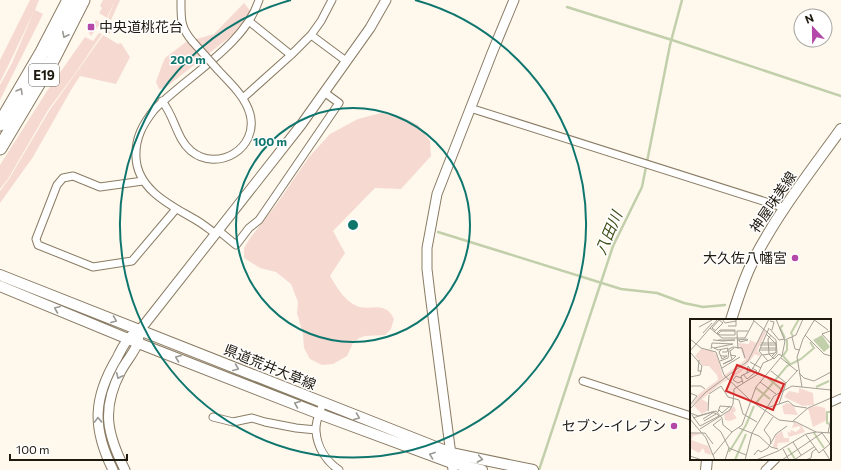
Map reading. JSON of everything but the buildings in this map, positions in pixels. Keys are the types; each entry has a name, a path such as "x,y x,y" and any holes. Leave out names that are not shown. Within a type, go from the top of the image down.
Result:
{"highway":[{"name":"E19","path":"0,124 42,52 69,0"},
{"name":"E19","path":"0,148 53,59 83,0"}],"main road":[{"name":"神屋味美線","path":"732,319 744,282 767,236 841,128"},
{"name":"県道荒井大草線","path":"0,275 323,404 452,462 530,469"},
{"name":"県道荒井大草線","path":"0,286 138,343 319,413 452,462 482,470"},
{"path":"706,470 707,460"}],"street":[{"path":"162,101 172,116 179,136 184,144 197,155 213,160 229,156 245,143 249,134 251,115 243,98 193,42 185,30 181,19 181,0"},
{"path":"259,0 250,22 226,48 162,101 145,121 140,131 136,151 136,163 143,181 162,200 236,245 249,228 259,220 339,103 324,92"},
{"path":"243,98 311,35 332,0"},
{"path":"112,470 100,437 98,409 103,386 112,366 128,338 140,330 218,233 301,125 370,28 386,0"},
{"path":"452,462 430,294 427,248 437,194 514,0"},
{"path":"250,22 291,55"},
{"path":"311,35 346,61"},
{"path":"470,108 785,208"},
{"path":"143,181 100,187 74,176 63,178 57,185 36,239 38,245 93,267 132,261 176,209"},
{"path":"125,470 113,444 110,433 108,413 113,389 138,343 140,330"},
{"path":"583,381 690,416"},
{"path":"831,403 841,398"},
{"path":"323,404 319,413 316,430 320,448 329,463 338,470"},
{"path":"213,417 233,422 252,418 296,428 316,430"},
{"path":"765,470 775,460"}],"shaded area":[{"path":"30,0 39,0 35,10 43,14 0,100 0,85 12,63 34,11 0,82 0,60"},
{"path":"103,0 115,0 107,18 99,13 102,8 100,6"},
{"path":"115,0 120,0 111,20 108,18"},
{"path":"244,3 252,13 240,29 165,88 159,89 156,82 165,58 186,42 214,34"},
{"path":"96,20 108,27 107,29 110,34 98,26 91,36 89,33"},
{"path":"99,33 102,34 48,110 8,179 0,189 0,165 47,91 85,37 93,41"},
{"path":"103,35 118,44 121,43 130,57 116,84 80,76 33,157 0,203 0,191 9,179 49,111"},
{"path":"381,113 402,117 418,125 430,141 431,156 401,189 375,188 333,231 345,253 330,276 337,288 353,304 364,308 385,309 394,319 391,329 385,335 365,336 359,338 353,343 347,356 333,364 322,365 310,359 304,348 303,334 297,313 298,302 291,284 276,272 260,268 244,258 244,248 309,157 330,134 358,119"}],"waterway":[{"name":"八田川","path":"539,470 613,246 642,187 670,45 682,0"},
{"path":"567,7 841,96"},
{"path":"438,232 621,289 657,293 684,303 703,307 725,305"}],"place":[{"name":"中央道桃花台","path":"91,27"},
{"name":"大久佐八幡宮","path":"795,258"},
{"name":"セブン-イレブン","path":"674,426"}]}
